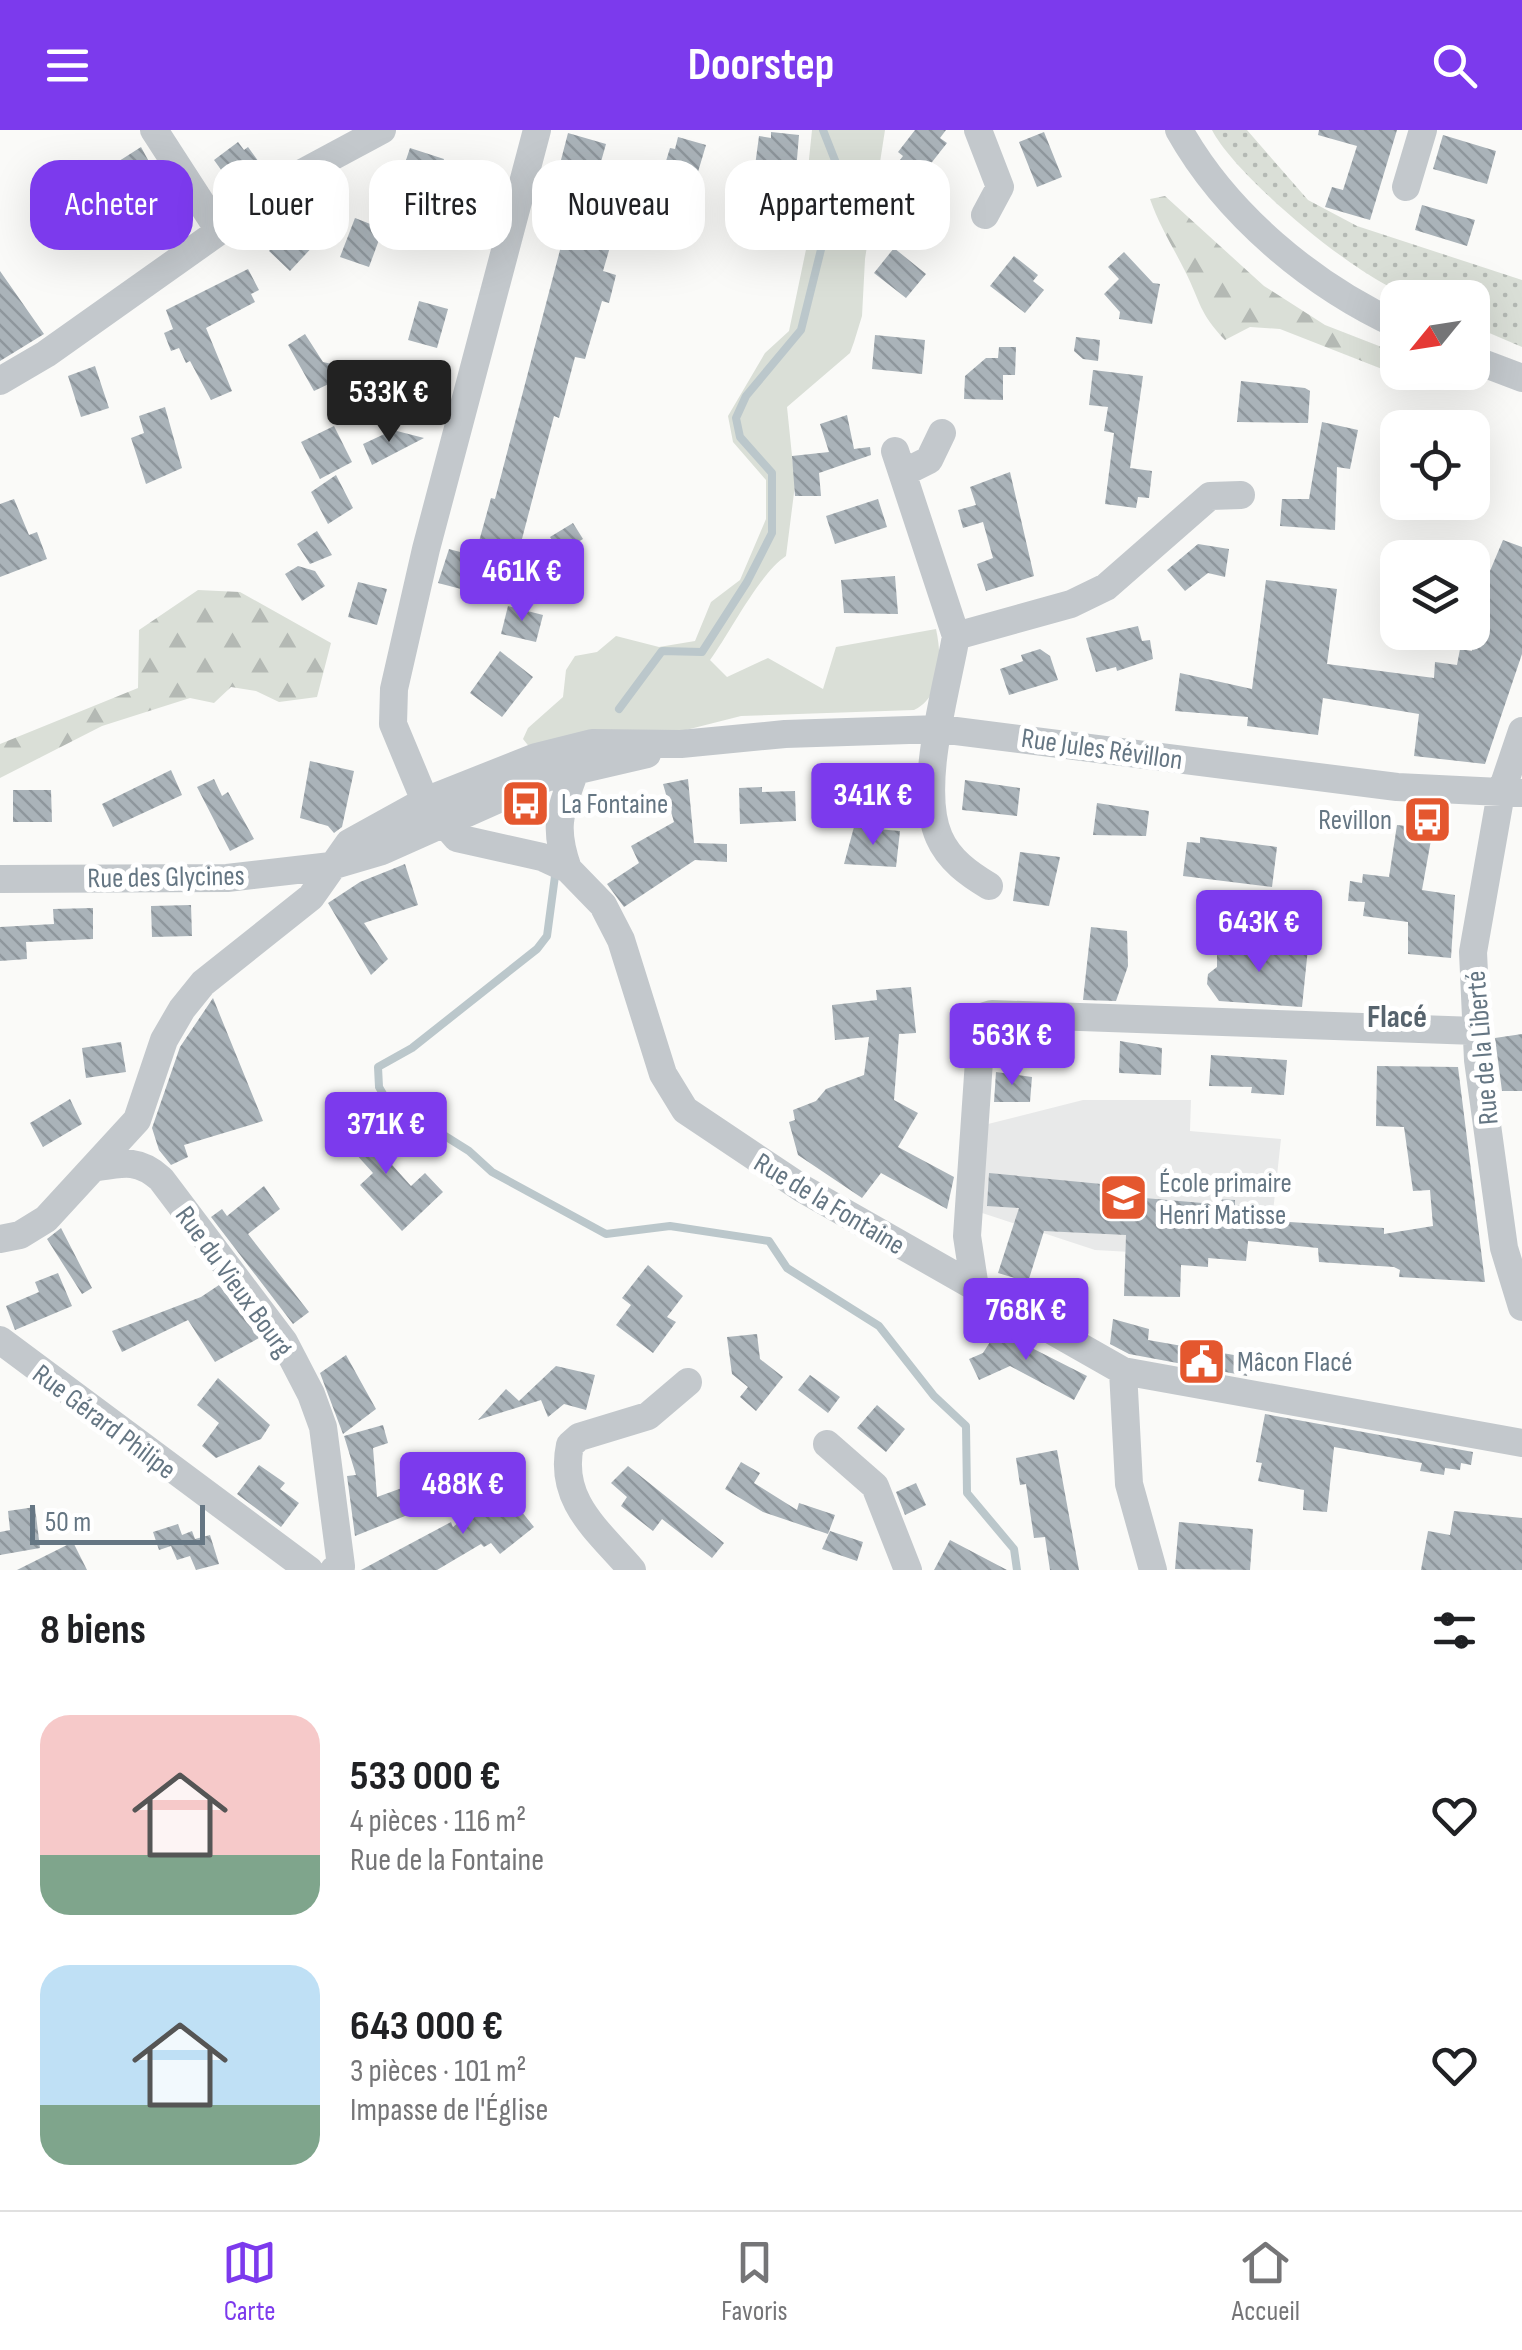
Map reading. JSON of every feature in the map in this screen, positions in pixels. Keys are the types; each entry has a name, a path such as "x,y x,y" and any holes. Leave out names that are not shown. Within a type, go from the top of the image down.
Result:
{"street":[{"path":"154,130 213,221"},
{"path":"326,160 382,130"},
{"name":"Rue de la Fontaine","path":"537,130 426,549 394,689 393,724 425,802 456,838 542,857 568,869 603,905 621,940 663,1074 685,1110 803,1189 1122,1371 1522,1444"},
{"path":"978,130 1000,187 985,214"},
{"path":"1180,130 1213,178 1256,228 1306,270 1380,314"},
{"path":"1406,186 1423,130"},
{"path":"0,381 46,354 213,233"},
{"path":"1490,366 1522,378"},
{"path":"942,433 929,460 899,462 956,636 932,785 939,837 960,865 989,886"},
{"path":"956,636 1071,604 1106,587 1210,496 1241,495"},
{"name":"Rue Jules Révillon","path":"331,866 349,844 425,802 536,757 592,742 680,744 785,734 940,729 1379,785 1511,793"},
{"name":"Rue de la Liberté","path":"1522,731 1473,952 1476,1031 1522,1307"},
{"name":"Rue Jules Révillon","path":"331,866 443,824 548,777 680,744"},
{"path":"568,869 557,840 558,816 575,771"},
{"path":"0,1239 20,1235 46,1219 137,1120 164,1040 192,996 310,897 331,866"},
{"name":"Rue des Glycines","path":"0,878 227,878 331,866"},
{"path":"975,1288 967,1236 982,1018 992,1014 1476,1031"},
{"name":"Rue du Vieux Bourg","path":"93,1168 132,1161 147,1166 190,1216 284,1342 323,1428 341,1566 334,1570"},
{"name":"Rue Gérard Philipe","path":"0,1340 309,1570"},
{"path":"1122,1371 1129,1484 1154,1570"},
{"path":"632,1570 574,1501 565,1481 570,1445 579,1437 648,1416 688,1382"},
{"path":"827,1444 875,1486 908,1570"}],"shaded area":[{"name":"École primaire Henri Matisse","path":"1083,1100 1191,1100 1190,1131 1281,1139 1272,1221 1249,1230 1246,1261 1209,1258 1208,1267 1181,1261 1180,1297 1149,1296 1149,1253 1095,1250 973,1210 980,1126"}],"green space":[{"path":"812,130 885,130 880,160 809,160"},
{"path":"1212,130 1247,130 1308,200 1357,226 1522,280 1522,347 1490,333 1490,280 1380,281 1305,228 1225,150"},
{"path":"1165,196 1264,286 1325,325 1380,346 1380,368 1280,329 1250,327 1225,340 1205,315 1150,199"},
{"path":"806,250 866,250 862,316 850,353 787,407 795,485 786,556 756,589 710,660 727,677 768,658 823,689 836,647 936,629 939,663 931,695 914,710 741,716 674,733 531,749 523,739 528,728 563,697 566,670 575,656 597,652 616,636 659,647 695,641 711,602 740,580 766,519 766,480 733,442 728,416 765,353 789,331"},
{"path":"198,590 240,592 331,643 317,697 279,702 256,691 231,687 214,703 190,698 102,726 0,778 0,744 138,688 139,630"}],"building":[{"path":"915,130 946,130 940,138 947,143 934,160 900,160 903,156 898,152"},
{"path":"1319,130 1397,130 1370,220 1325,207 1332,187 1343,190 1357,146 1318,135"},
{"path":"771,132 799,135 797,160 756,160 759,136 771,138"},
{"path":"1044,132 1062,177 1037,187 1019,142"},
{"path":"568,133 606,144 601,160 561,160"},
{"path":"1443,135 1496,151 1487,184 1433,169"},
{"path":"678,137 706,145 702,160 666,160 670,148 675,149"},
{"path":"238,142 244,150 248,147 257,160 214,160"},
{"path":"141,147 148,160 121,160"},
{"path":"410,148 444,159 444,160 406,160"},
{"path":"1422,205 1475,220 1467,246 1415,230"},
{"path":"355,218 369,224 369,250 375,250 369,267 340,257 343,250 349,250 349,234"},
{"path":"270,250 310,250 290,271"},
{"path":"560,250 609,250 603,271 616,275 609,303 602,301 585,359 575,357 559,418 554,416 516,562 495,556 484,595 438,583 449,549 475,556 491,498 495,499"},
{"path":"896,250 926,274 906,298 874,273"},
{"path":"1124,252 1153,283 1160,284 1152,324 1119,319 1120,312 1104,294 1119,279 1108,267"},
{"path":"1014,256 1038,275 1033,281 1044,290 1025,313 990,286"},
{"path":"248,269 259,290 251,294 255,302 206,328 232,391 211,400 190,361 186,363 179,348 171,351 164,333 173,329 166,310"},
{"path":"0,271 44,334 0,361"},
{"path":"419,301 448,309 437,348 408,340"},
{"path":"305,334 323,362 358,370 314,391 288,345"},
{"path":"875,335 925,340 922,374 872,369"},
{"path":"1076,337 1100,340 1098,361 1083,359 1074,351"},
{"path":"999,347 1016,347 1015,375 1003,375 1003,400 964,399 965,376 986,358 998,358"},
{"path":"95,366 109,408 81,417 68,376"},
{"path":"374,366 409,375 398,419 363,410"},
{"path":"1093,370 1143,376 1130,468 1152,471 1149,498 1138,497 1136,508 1105,504 1114,433 1104,431 1108,407 1089,405"},
{"path":"1241,381 1310,391 1308,423 1237,422"},
{"path":"165,407 182,468 146,484 131,438 144,433 139,416"},
{"path":"847,415 854,449 870,447 871,455 819,473 821,496 795,496 792,456 829,452 820,424"},
{"path":"1322,422 1358,430 1350,469 1337,467 1335,530 1280,526 1282,499 1309,499"},
{"path":"334,426 352,462 320,479 301,442"},
{"path":"393,430 424,438 372,465 363,444"},
{"path":"1010,472 1034,576 986,591 977,564 993,558 983,522 963,528 958,510 976,505 970,487"},
{"path":"336,475 353,508 328,524 311,492"},
{"path":"14,499 29,535 37,532 47,559 0,577 0,504"},
{"path":"878,499 887,527 835,544 826,516"},
{"path":"573,523 583,539 560,553 550,537"},
{"path":"317,531 332,555 310,564 297,544"},
{"path":"1503,540 1522,547 1522,654 1485,764 1414,756 1419,714 1323,698 1318,735 1247,726 1248,717 1175,711 1180,673 1252,689 1266,580 1337,589 1327,664 1434,678 1435,662 1457,665 1460,650 1490,650 1490,571"},
{"path":"1198,544 1229,549 1225,577 1208,573 1185,591 1167,570"},
{"path":"298,566 315,571 325,586 302,601 285,574"},
{"path":"895,576 898,614 844,613 841,580"},
{"path":"358,582 387,589 377,625 348,617"},
{"path":"508,606 543,615 536,642 501,634"},
{"path":"1138,626 1142,641 1150,640 1153,659 1117,671 1116,667 1096,672 1086,638"},
{"path":"1040,649 1050,656 1058,680 1009,695 1000,669 1023,661 1021,655"},
{"path":"500,651 533,677 502,717 470,693"},
{"path":"310,761 354,771 342,827 334,833 328,826 300,818"},
{"path":"171,770 182,795 113,827 102,804"},
{"path":"214,779 222,796 228,792 254,839 230,851 197,787"},
{"path":"688,779 694,843 727,844 727,862 695,860 624,907 607,884 639,863 631,846 674,822 663,784"},
{"path":"965,780 1020,788 1017,816 962,810"},
{"path":"762,787 762,792 795,791 796,821 740,824 739,788"},
{"path":"13,790 51,790 52,822 13,822"},
{"path":"1097,803 1149,811 1146,836 1093,835"},
{"path":"1397,825 1433,829 1422,890 1455,895 1451,958 1408,954 1408,922 1363,916 1365,902 1348,901 1350,881 1362,883 1363,874 1389,877"},
{"path":"854,827 900,831 896,867 844,864"},
{"path":"1200,837 1277,847 1272,887 1183,876 1187,842 1200,843"},
{"path":"1020,852 1060,857 1049,906 1013,901"},
{"path":"405,864 418,905 364,923 388,959 371,975 328,903 360,882"},
{"path":"191,905 192,936 152,937 151,906"},
{"path":"93,908 93,939 26,942 27,959 0,961 0,927 54,924 53,909"},
{"path":"1091,927 1127,931 1128,966 1116,1001 1083,1000"},
{"path":"1217,943 1308,948 1302,1007 1219,1001 1207,984 1208,974 1217,967"},
{"path":"911,987 916,1033 899,1034 894,1100 918,1113 898,1147 954,1177 947,1209 881,1173 862,1198 798,1155 789,1122 795,1120 793,1110 816,1101 826,1089 864,1075 869,1037 835,1040 832,1005 877,1000 876,990"},
{"path":"213,998 263,1121 184,1145 188,1157 171,1165 159,1150 152,1128 180,1047"},
{"path":"1522,1034 1522,1091 1502,1091 1495,1038"},
{"path":"1120,1041 1162,1048 1161,1075 1119,1073"},
{"path":"121,1042 126,1072 86,1078 82,1048"},
{"path":"1211,1055 1287,1060 1284,1095 1251,1093 1252,1087 1209,1086"},
{"path":"1377,1066 1458,1067 1485,1282 1399,1277 1400,1270 1394,1267 1319,1262 1318,1248 1248,1241 1246,1261 1208,1258 1208,1267 1181,1265 1180,1297 1124,1296 1126,1235 1044,1231 1028,1282 998,1273 1019,1208 987,1206 989,1173 1122,1186 1121,1196 1214,1204 1214,1199 1235,1200 1235,1205 1244,1206 1243,1219 1384,1228 1384,1234 1433,1226 1430,1190 1413,1191 1404,1127 1376,1126"},
{"path":"996,1072 1032,1077 1030,1102 994,1102"},
{"path":"70,1099 82,1124 43,1147 30,1123"},
{"path":"342,1109 411,1186 425,1173 443,1192 402,1231 360,1185 373,1173 327,1122"},
{"path":"264,1186 280,1209 248,1234 309,1312 293,1324 211,1217 222,1209 227,1216"},
{"path":"61,1228 92,1288 82,1294 47,1239"},
{"path":"648,1265 683,1296 667,1317 676,1322 653,1353 616,1325 631,1305 622,1298"},
{"path":"58,1273 72,1306 15,1330 6,1306 39,1292 35,1282"},
{"path":"219,1285 259,1338 215,1362 188,1320 122,1352 112,1331 201,1297"},
{"path":"1113,1319 1149,1329 1148,1340 1251,1358 1247,1376 1129,1354 1110,1344"},
{"path":"1002,1323 1018,1332 1016,1340 1087,1376 1074,1400 1010,1366 979,1380 969,1359 983,1353"},
{"path":"757,1334 760,1359 783,1377 756,1411 740,1397 748,1387 732,1374 727,1337"},
{"path":"346,1355 376,1409 343,1434 320,1373"},
{"path":"556,1366 595,1375 586,1410 564,1404 548,1417 541,1400 478,1420 506,1389 519,1401"},
{"path":"810,1375 840,1397 828,1413 798,1390"},
{"path":"218,1378 270,1425 261,1439 216,1458 202,1446 219,1423 197,1405"},
{"path":"877,1405 905,1429 886,1452 857,1428"},
{"path":"1265,1414 1473,1452 1471,1465 1461,1463 1460,1470 1445,1468 1444,1475 1420,1471 1422,1463 1334,1447 1327,1512 1303,1510 1304,1490 1258,1481 1262,1463 1256,1462"},
{"path":"383,1425 388,1443 373,1448 377,1497 463,1466 466,1472 435,1493 440,1502 355,1536 347,1476 356,1475 344,1436"},
{"path":"1057,1450 1079,1570 1050,1570 1045,1537 1034,1538 1026,1484 1020,1485 1016,1458"},
{"path":"741,1462 760,1473 754,1483 797,1510 799,1503 835,1515 828,1534 763,1512 725,1489"},
{"path":"259,1465 285,1483 280,1489 299,1503 281,1527 237,1494"},
{"path":"628,1466 724,1543 712,1558 662,1519 653,1531 621,1506 627,1497 611,1483"},
{"path":"916,1483 926,1505 905,1515 896,1492"},
{"path":"502,1487 534,1527 500,1554 491,1543 484,1547 481,1544 437,1570 361,1570 451,1522 453,1527"},
{"path":"35,1507 40,1548 0,1555 0,1532 10,1530 8,1511"},
{"path":"1454,1511 1522,1518 1522,1570 1421,1570 1428,1531 1450,1535"},
{"path":"1179,1522 1253,1529 1250,1570 1175,1569"},
{"path":"178,1524 182,1535 192,1531 195,1539 210,1535 219,1564 196,1570 190,1556 177,1560 171,1546 159,1550 153,1532"},
{"path":"830,1531 863,1542 857,1561 822,1549"},
{"path":"950,1540 1007,1570 934,1570"},
{"path":"73,1542 87,1570 17,1570"}],"waterway":[{"path":"619,709 662,651 702,652 747,582 772,533 772,473 740,437 736,418 746,396 801,330 840,173 823,130"},
{"path":"555,876 547,936 537,949 412,1048 378,1067 379,1087 386,1099 469,1151 492,1172 606,1234 670,1226 769,1241 787,1268 879,1326 934,1396 966,1426 967,1493 1014,1549 1017,1570"}],"place":[{"name":"La Fontaine","path":"526,803"},
{"name":"Revillon","path":"1427,819"},
{"name":"École primaire Henri Matisse","path":"1124,1198"},
{"name":"Mâcon Flacé","path":"1202,1361"}],"district":[{"name":"Flacé","path":"1397,1016"}]}
